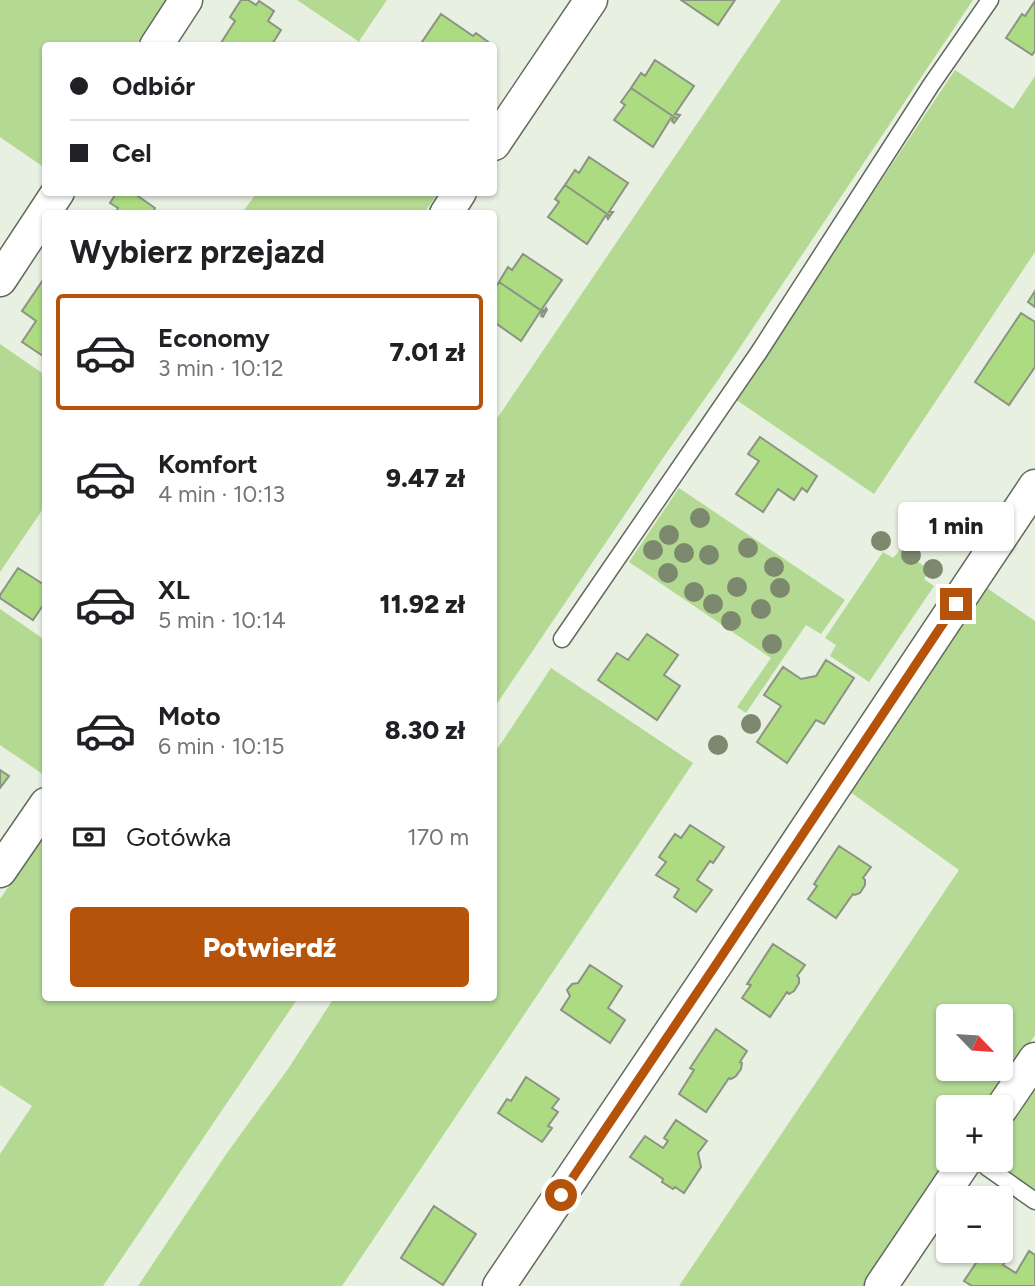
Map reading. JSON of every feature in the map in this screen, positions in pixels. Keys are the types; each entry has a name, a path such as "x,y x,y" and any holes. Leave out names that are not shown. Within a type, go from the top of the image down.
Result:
{"street":[{"path":"159,42 186,0"},
{"path":"497,140 591,0"},
{"path":"0,280 42,216"},
{"path":"499,1286 1035,486"},
{"path":"0,871 42,810"},
{"path":"1011,1095 1035,1059"},
{"path":"881,1286 958,1172"}],"lane":[{"path":"562,639 759,352 931,85 990,0"},
{"path":"994,1172 1035,1201"}],"green space":[{"path":"0,0 166,0 138,42 42,42 42,166 0,137"},
{"path":"297,0 387,0 360,42"},
{"path":"781,0 973,0 497,704 497,419"},
{"path":"955,70 1013,109 1035,76 1035,252 874,494 735,399"},
{"path":"254,196 436,196 426,210 244,210"},
{"path":"0,344 42,373 42,510 0,572"},
{"path":"679,488 845,600 821,634 806,625 746,713 737,707 771,658 629,562"},
{"path":"900,550 930,570 924,579 934,586 869,682 830,656 836,645 825,638 883,552 893,558"},
{"path":"984,586 1035,621 1035,1035 1013,1068 1013,1004 936,1004 936,1082 1003,1082 995,1095 936,1095 936,1172 942,1172 865,1286 679,1286 959,870 846,789"},
{"path":"0,609 42,638 42,774 0,745"},
{"path":"551,668 693,763 342,1286 138,1286 332,1001 497,1001 497,749"},
{"path":"42,838 42,1001 296,1001 103,1286 0,1286 0,1154 32,1106 0,1085 0,899"},
{"path":"1035,1089 1035,1190 1008,1172 1013,1172 1013,1121"}],"building":[{"path":"241,0 248,0 256,5 259,1 274,11 268,21 281,30 274,42 222,42 235,21 230,17"},
{"path":"681,0 735,0 718,25"},
{"path":"1035,1 1035,51 1032,55 1006,38 1022,14 1025,16"},
{"path":"441,14 473,36 476,33 488,42 422,42"},
{"path":"655,60 694,86 675,114 680,115 677,119 631,88 641,73 645,76"},
{"path":"631,88 677,119 674,123 671,118 653,147 614,120 625,105 621,102"},
{"path":"589,157 628,183 609,212 613,212 610,216 565,185 575,170 579,173"},
{"path":"565,185 610,216 608,219 606,215 587,244 548,217 559,202 555,199"},
{"path":"114,196 138,196 155,208 117,210 118,208 110,203"},
{"path":"523,254 562,280 542,309 544,311 546,308 545,313 499,282 508,267 512,270"},
{"path":"42,281 42,355 22,342 36,321 22,311"},
{"path":"499,282 545,313 543,317 540,312 521,341 497,324"},
{"path":"1035,291 1035,307 1028,302"},
{"path":"1021,313 1035,322 1035,367 1009,405 975,382"},
{"path":"760,437 817,476 807,492 802,488 794,500 778,489 763,512 736,494 759,461 748,454"},
{"path":"18,568 42,583 42,607 33,620 0,598"},
{"path":"647,634 678,655 664,675 680,686 657,720 598,680 617,653 628,660"},
{"path":"826,660 854,678 824,724 816,720 787,763 757,742 781,706 764,695 783,667 801,679 816,676"},
{"path":"0,770 9,776 0,788"},
{"path":"690,825 724,847 697,880 712,890 696,912 674,897 679,889 656,875 666,862 659,857 675,834 681,838"},
{"path":"839,846 871,867 863,878 865,885 860,893 853,894 836,918 808,899 817,886 814,884"},
{"path":"773,944 805,965 797,976 799,983 794,991 789,994 787,992 770,1017 742,998 751,985 747,984"},
{"path":"590,965 622,986 608,1008 625,1020 610,1043 561,1010 570,996 567,990 572,984 578,983"},
{"path":"716,1029 747,1051 740,1062 741,1069 736,1076 729,1078 706,1112 679,1094 694,1070 690,1068"},
{"path":"526,1077 559,1099 552,1108 558,1112 548,1126 552,1128 542,1142 498,1113 507,1099 511,1101"},
{"path":"676,1120 707,1141 698,1153 701,1167 684,1193 662,1182 663,1179 630,1157 645,1136 663,1148 668,1141 664,1138"},
{"path":"434,1206 476,1234 443,1285 401,1258"},
{"path":"1029,1251 1035,1255 1035,1286 972,1286 964,1281 976,1263 1004,1263 1003,1265 1016,1273"}],"route":[{"path":"561,1195 956,604"}]}
